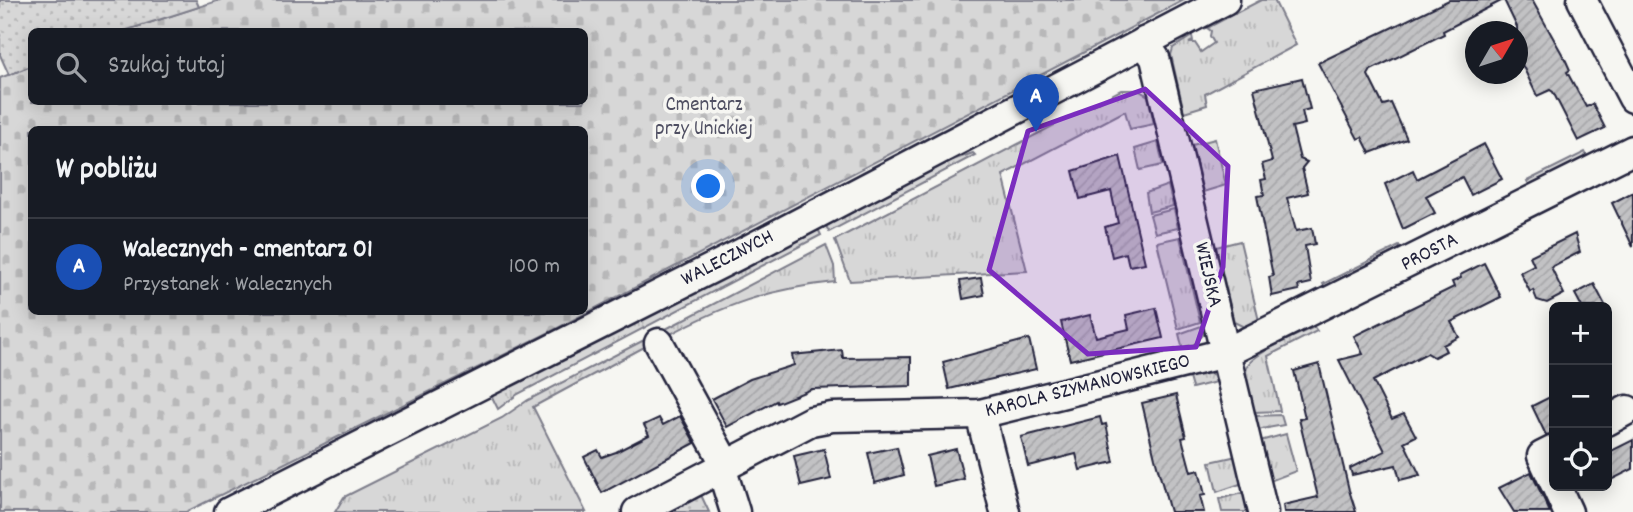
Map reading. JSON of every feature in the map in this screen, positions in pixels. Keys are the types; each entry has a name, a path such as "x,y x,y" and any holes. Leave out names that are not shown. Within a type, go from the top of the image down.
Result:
{"street":[{"name":"WALECZNYCH","path":"229,512 742,253 1225,0"},
{"path":"1582,0 1633,98"},
{"name":"WIEJSKA","path":"1144,42 1156,58 1263,512"},
{"name":"PROSTA","path":"1225,353 1633,150"},
{"path":"659,343 721,462 735,512"},
{"name":"KAROLA SZYMANOWSKIEGO","path":"637,512 721,462 811,421 832,417 980,414 1225,353"},
{"path":"980,414 1005,512"},
{"path":"1549,452 1542,456 1549,471"},
{"path":"1558,491 1568,512"}],"highlighted area":[{"path":"1145,89 1228,166 1223,267 1196,347 1088,354 989,270 1028,131"}],"green space":[{"path":"0,0 196,0 199,7 133,28 28,28 28,67 9,75 0,55"},
{"name":"Cmentarz przy Unickiej","path":"220,0 1184,0 588,312 588,126 28,126 28,315 583,315 186,512 0,512 0,78 28,67 28,105 588,105 588,28 133,28"},
{"path":"1261,0 1274,0 1296,45 1205,94 1207,105 1184,112 1171,55 1173,48 1192,36 1193,41 1189,43 1195,43 1201,52 1214,43 1210,36 1211,31 1207,28"},
{"path":"1121,90 1138,90 1148,96 1154,124 1130,129 1125,111 1003,175 1027,271 850,281 835,240"},
{"path":"1215,139 1226,185 1203,192 1192,145"},
{"path":"1158,142 1163,165 1140,170 1135,149"},
{"path":"1585,152 1587,156 1529,185 1527,181"},
{"path":"973,153 975,155 829,232 825,224 941,164"},
{"path":"1168,185 1173,206 1149,212 1146,193"},
{"path":"1174,209 1178,228 1155,233 1150,215"},
{"path":"817,227 821,235 518,394 498,409 491,395"},
{"path":"1180,237 1200,322 1178,329 1157,242"},
{"path":"1240,241 1259,321 1244,327 1234,322 1216,247"},
{"path":"826,245 834,266 835,282 788,289 747,300 665,337 662,331"},
{"path":"1399,246 1401,250 1326,289 1323,284"},
{"path":"1201,326 1203,335 1192,347 1183,350 1179,334"},
{"path":"1314,327 1317,331 1268,356 1280,411 1254,412 1246,378 1250,362 1266,350"},
{"path":"648,338 650,344 533,407 586,512 335,512 344,497 502,418 528,400"},
{"path":"1200,374 1213,374 1216,382 1192,388 1189,378 1113,395"},
{"path":"1281,415 1284,425 1257,430 1255,416"},
{"path":"1286,434 1296,471 1270,481 1260,441"},
{"path":"1237,456 1243,483 1217,492 1210,462"},
{"path":"1246,494 1250,512 1222,512 1219,499"},
{"path":"701,495 709,512 670,512"}],"building":[{"path":"1449,0 1503,0 1443,31 1444,34 1371,70 1368,75 1383,105 1391,103 1407,139 1370,153 1362,137 1358,139 1318,63"},
{"path":"1504,0 1532,0 1566,61 1570,70 1567,72 1586,107 1593,104 1605,128 1578,141 1553,92 1550,90 1537,96 1528,77 1528,21 1514,21"},
{"path":"1302,78 1310,109 1302,111 1305,124 1292,127 1300,159 1307,162 1302,168 1308,193 1287,198 1296,231 1312,228 1315,244 1305,246 1311,283 1298,286 1299,290 1272,296 1269,277 1273,276 1257,196 1264,195 1261,180 1266,179 1262,164 1272,161 1254,89"},
{"path":"1484,144 1502,179 1471,195 1462,177 1426,196 1435,213 1403,229 1385,184 1413,170 1417,179"},
{"path":"1120,156 1145,263 1129,266 1126,253 1112,257 1105,227 1118,223 1111,191 1080,199 1073,171"},
{"path":"1633,192 1633,247 1612,203"},
{"path":"1575,234 1580,252 1551,267 1564,294 1547,303 1537,300 1520,272 1534,265 1530,256"},
{"path":"1484,263 1501,297 1451,322 1459,337 1443,345 1446,351 1434,357 1427,353 1373,381 1392,419 1404,414 1416,436 1404,442 1420,475 1400,480 1396,465 1352,475 1350,468 1385,451 1339,360 1363,354 1354,336 1454,287 1452,282 1461,278 1460,275"},
{"path":"981,278 984,295 963,299 960,281"},
{"path":"1594,284 1603,302 1579,302 1575,294"},
{"path":"1156,308 1163,338 1070,360 1061,322 1090,315 1096,337 1129,329 1126,315"},
{"path":"1029,339 1036,369 949,389 943,362"},
{"path":"842,350 843,358 911,357 911,386 812,389 777,403 776,401 727,427 712,399 750,379 794,365 792,355"},
{"path":"1319,364 1356,512 1284,512 1283,505 1318,497 1299,419 1305,418 1294,371"},
{"path":"1176,395 1186,437 1182,438 1191,472 1199,470 1205,495 1200,496 1204,512 1170,512 1155,458 1142,403"},
{"path":"1549,398 1549,434 1546,435 1532,406"},
{"path":"680,416 695,443 602,493 584,457 598,450 602,457 616,452 649,435 644,425 659,418 663,425"},
{"path":"1100,417 1102,425 1106,424 1114,462 1080,470 1076,454 1028,466 1021,437"},
{"path":"1633,440 1633,469 1612,480 1612,450"},
{"path":"897,447 904,475 875,483 868,453"},
{"path":"824,449 831,479 801,486 794,456"},
{"path":"956,449 964,479 934,486 927,456"},
{"path":"1531,472 1550,512 1514,512 1499,488"}],"place":[{"name":"Walecznych - cmentarz 01","path":"1036,132"}]}
